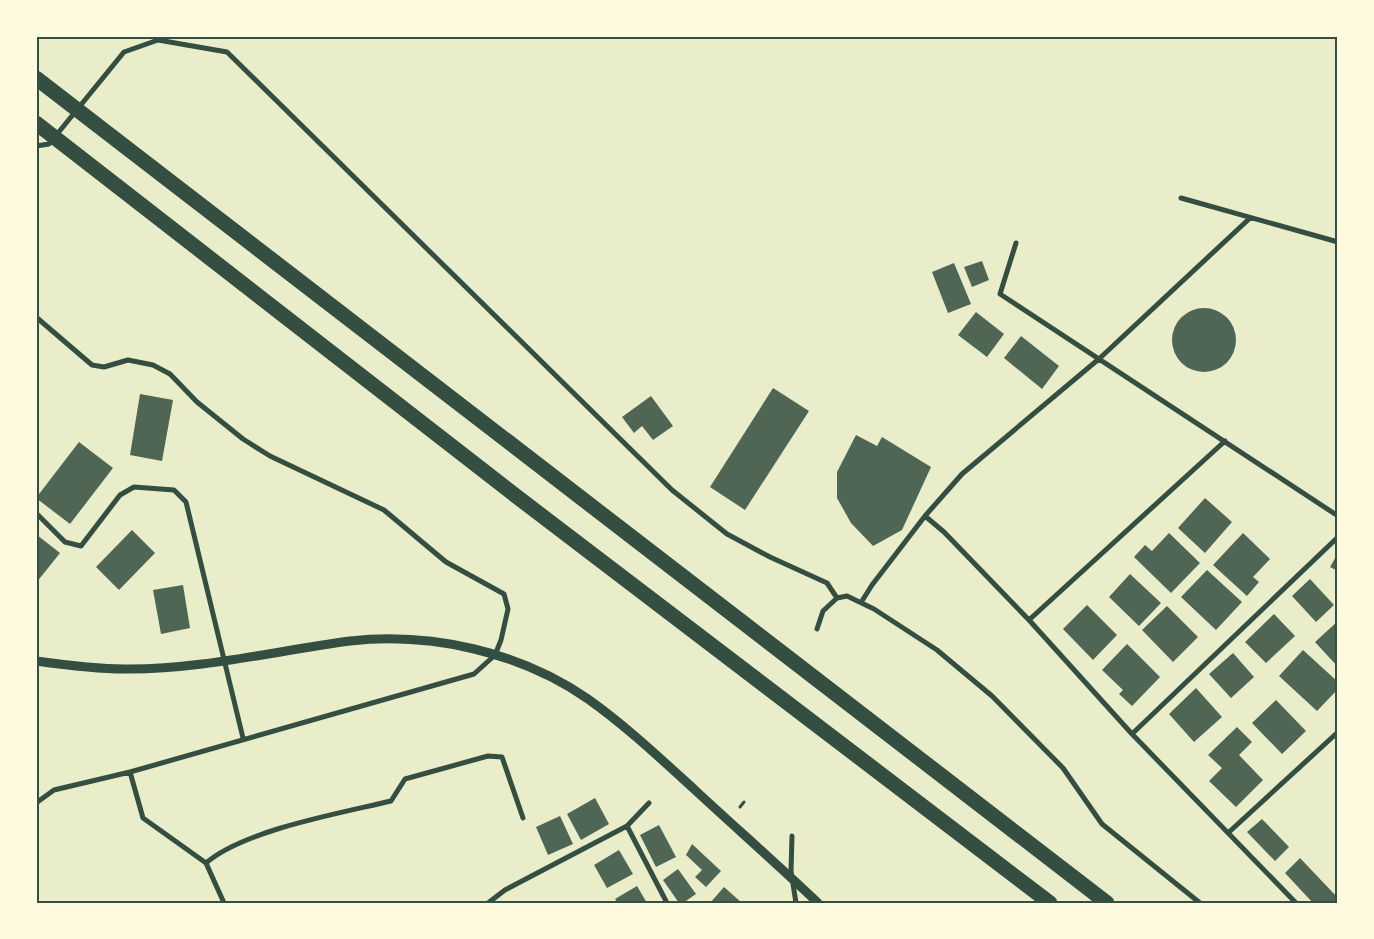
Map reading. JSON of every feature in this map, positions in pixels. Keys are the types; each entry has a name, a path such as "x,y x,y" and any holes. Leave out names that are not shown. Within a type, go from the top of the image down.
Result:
{"highway":[{"path":"36,78 1107,903"},
{"path":"36,124 516,496 1050,903"}],"street":[{"path":"36,146 49,144 124,52 158,40 227,52 672,490 727,534 770,557 827,583 837,598"},
{"path":"1182,198 1338,242"},
{"path":"862,602 872,584 925,516 962,474 1100,358 1250,218"},
{"path":"1016,243 1000,294 1338,516"},
{"path":"36,317 92,365 104,367 128,360 153,365 170,374 197,402 270,456 384,510 446,562 504,594 508,610 501,640 495,654 474,674 243,738 130,772 54,790 36,803"},
{"path":"1029,620 1225,441"},
{"path":"36,513 65,542 81,546 120,495 134,487 174,490 186,502 243,738"},
{"path":"925,516 944,532 1029,620 1132,734 1296,903"},
{"path":"1132,734 1338,536"},
{"path":"817,628 823,611 837,598 847,596 862,602 937,650 992,696 1063,768 1102,824 1200,903"},
{"path":"36,661 75,667 125,669 176,667 385,638 439,641 495,654 538,671 588,699 646,746 818,903"},
{"path":"1228,833 1338,732"},
{"path":"206,863 219,852 281,828 391,801 405,779 488,756 502,757 523,818"},
{"path":"130,772 143,818 206,863 224,903"},
{"path":"488,903 505,890 627,826 649,803"},
{"path":"627,826 667,903"},
{"path":"792,836 792,878 796,903"}],"path":[{"path":"740,807 744,802"}],"building":[{"path":"982,261 989,280 972,287 964,267"},
{"path":"954,263 971,304 948,313 932,272"},
{"path":"1204,308 1222,314 1230,322 1236,340 1230,358 1222,366 1204,372 1186,366 1178,358 1172,340 1178,322 1186,314"},
{"path":"976,312 1004,334 987,357 958,335"},
{"path":"1021,336 1059,366 1042,389 1004,358"},
{"path":"773,388 809,411 745,510 710,487"},
{"path":"140,394 173,400 162,461 130,455"},
{"path":"651,396 673,426 653,440 642,426 634,433 622,417"},
{"path":"856,435 877,446 882,437 931,467 902,530 873,546 851,523 837,498 837,472"},
{"path":"79,442 113,468 70,524 36,498"},
{"path":"1205,498 1232,522 1205,553 1178,528"},
{"path":"132,530 155,553 119,590 96,567"},
{"path":"1169,533 1200,563 1171,593 1134,557 1145,545 1152,551"},
{"path":"1243,533 1270,559 1253,577 1259,582 1247,596 1213,565"},
{"path":"36,536 60,553 36,583"},
{"path":"1338,553 1338,571 1330,567"},
{"path":"1207,570 1242,602 1216,630 1181,597"},
{"path":"1130,574 1161,603 1139,626 1109,597"},
{"path":"1310,579 1334,605 1316,622 1292,596"},
{"path":"183,585 190,628 161,634 153,590"},
{"path":"1087,605 1117,635 1093,660 1063,629"},
{"path":"1167,606 1198,637 1173,662 1142,630"},
{"path":"1274,614 1295,636 1266,663 1245,642"},
{"path":"1338,621 1338,667 1315,642"},
{"path":"1127,644 1160,677 1132,706 1119,694 1123,690 1102,670"},
{"path":"1303,650 1338,682 1338,689 1317,711 1279,676"},
{"path":"1233,653 1254,677 1231,698 1209,674"},
{"path":"1196,688 1222,717 1194,742 1169,714"},
{"path":"1276,700 1306,731 1282,754 1252,723"},
{"path":"1237,727 1252,742 1239,755 1263,780 1236,807 1209,781 1222,768 1208,755"},
{"path":"595,798 609,824 581,840 567,814"},
{"path":"560,816 573,844 548,855 536,827"},
{"path":"1262,819 1289,847 1275,861 1247,832"},
{"path":"659,825 676,857 656,867 640,835"},
{"path":"692,844 721,871 706,887 695,877 702,870 686,855"},
{"path":"619,850 633,874 607,888 594,865"},
{"path":"1300,858 1338,898 1336,903 1313,903 1285,873"},
{"path":"678,869 696,894 683,903 679,903 663,880"},
{"path":"637,886 647,903 618,903 615,899"},
{"path":"724,887 742,903 710,903"}]}
